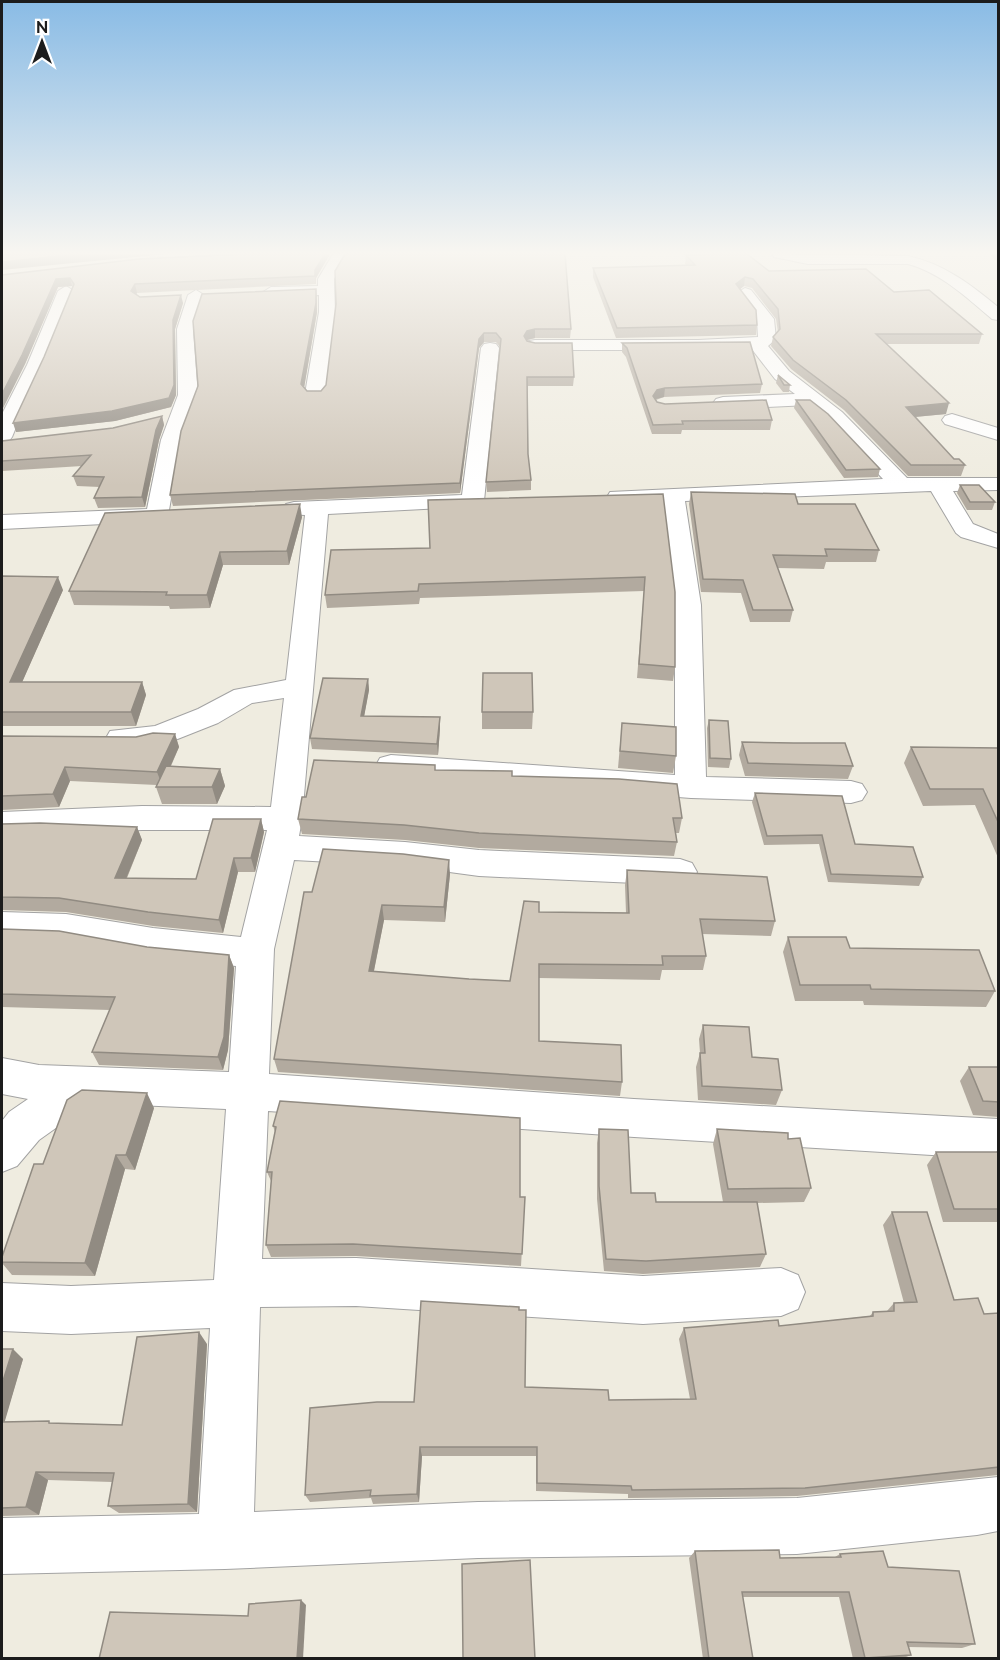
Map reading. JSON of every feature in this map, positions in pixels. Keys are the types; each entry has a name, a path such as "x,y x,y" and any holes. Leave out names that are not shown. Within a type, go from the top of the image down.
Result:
{"street":[{"path":"2,437 50,331"},
{"path":"157,516 171,440 172,416 188,395 185,331"},
{"path":"315,394 324,331"},
{"path":"535,345 756,343 767,339 768,331"},
{"path":"756,343 782,375 835,416 901,485"},
{"path":"472,501 490,348"},
{"path":"708,403 813,399"},
{"path":"952,420 999,434"},
{"path":"2,443 22,441"},
{"path":"602,497 901,485 999,484"},
{"path":"938,485 964,528 969,532 999,541"},
{"path":"673,495 688,605 691,787"},
{"path":"271,510 495,500"},
{"path":"225,1541 256,953 284,833 308,761 298,686 317,508"},
{"path":"2,522 180,514"},
{"path":"95,738 141,738 159,735 208,716 244,696 298,686"},
{"path":"361,764 467,769 691,787 852,792"},
{"path":"2,824 142,818 284,833 405,854 479,863 680,872"},
{"path":"2,926 66,928 153,943 256,953"},
{"path":"2,1076 39,1083 87,1083 248,1091 634,1118 999,1139"},
{"path":"2,1152 24,1126 87,1083"},
{"path":"2,1307 71,1310 356,1282 643,1300 781,1292"},
{"path":"2,1546 225,1541 478,1530 797,1526 999,1504"}],"building":[{"path":"2,331 33,331 22,355 2,394"},
{"path":"54,331 173,331 174,385 169,398 112,411 13,423"},
{"path":"194,331 311,331 301,384 307,391 321,391 326,385 333,331 527,331 524,336 527,341 572,343 574,377 527,377 528,454 531,480 486,482 501,339 496,333 484,333 479,339 460,483 170,495 181,431 198,386"},
{"path":"778,331 979,331 982,334 876,334 949,403 906,407 954,459 959,459 965,465 911,465 846,400 793,360 773,337"},
{"path":"750,342 762,384 665,388 657,390 653,396 657,402 665,404 766,400 772,420 682,421 683,424 653,425 627,348 622,343"},
{"path":"778,375 790,385 784,385"},
{"path":"796,400 810,400 828,414 880,469 846,470"},
{"path":"162,416 156,430 142,497 94,498 104,477 73,476 91,455 2,461 2,441 113,428"},
{"path":"960,485 979,485 995,502 970,502"},
{"path":"691,492 795,494 798,504 855,504 879,550 825,549 827,556 773,555 793,610 753,610 743,580 703,579"},
{"path":"663,494 675,592 675,667 639,664 645,577 419,584 418,591 325,595 331,550 430,548 428,500"},
{"path":"300,504 287,551 220,552 207,595 166,595 167,592 69,591 105,513"},
{"path":"2,576 58,577 10,682 142,682 131,712 2,712"},
{"path":"483,673 532,673 533,712 482,712"},
{"path":"323,678 368,679 361,716 440,717 437,744 310,738"},
{"path":"709,720 728,721 731,759 710,758"},
{"path":"622,723 676,727 676,756 620,751"},
{"path":"153,733 175,734 157,772 65,767 53,794 2,796 2,736 136,737"},
{"path":"742,742 845,743 853,766 748,763"},
{"path":"911,747 999,748 999,824 983,789 930,789"},
{"path":"314,760 435,765 435,770 512,771 512,776 619,779 677,784 682,818 673,818 677,842 479,833 404,825 298,819 302,797 306,797"},
{"path":"166,766 220,769 212,787 156,787"},
{"path":"755,793 842,796 855,844 913,847 923,877 831,874 822,835 767,836"},
{"path":"213,819 261,819 251,858 234,858 219,920 59,898 2,897 2,824 40,823 137,827 115,878 196,879"},
{"path":"323,849 403,854 449,860 444,907 382,905 369,971 510,981 524,901 539,902 539,912 629,913 627,870 767,877 775,921 700,919 706,956 662,956 663,965 539,964 539,1041 621,1045 622,1082 274,1059 304,892 312,892"},
{"path":"2,929 59,931 147,947 229,955 224,1037 218,1057 92,1052 115,997 2,994"},
{"path":"788,937 846,937 850,948 979,950 995,991 871,989 870,985 800,985"},
{"path":"703,1025 749,1027 752,1057 778,1059 782,1090 702,1086 700,1053 705,1053"},
{"path":"969,1067 999,1067 999,1102 983,1101"},
{"path":"82,1090 147,1093 126,1155 116,1155 85,1263 2,1262 34,1164 43,1164 67,1100"},
{"path":"280,1101 520,1118 520,1197 525,1197 522,1254 353,1244 266,1245 272,1172 267,1172 276,1127 273,1126"},
{"path":"599,1129 628,1130 631,1193 655,1193 656,1202 757,1202 766,1254 646,1261 606,1259 599,1186"},
{"path":"717,1129 788,1133 788,1139 800,1138 811,1188 728,1189"},
{"path":"936,1152 999,1152 999,1209 954,1209"},
{"path":"892,1212 927,1212 954,1300 978,1298 984,1314 999,1313 999,1467 805,1488 632,1490 631,1486 537,1483 537,1447 420,1447 417,1494 370,1496 371,1490 305,1495 310,1408 377,1402 414,1402 421,1301 519,1307 519,1310 526,1310 525,1387 608,1390 609,1400 696,1399 684,1328 778,1320 779,1326 873,1316 873,1312 894,1311 894,1303 917,1302"},
{"path":"199,1332 188,1504 108,1506 114,1473 36,1472 26,1507 2,1508 2,1422 49,1421 49,1423 122,1425 137,1337"},
{"path":"2,1349 13,1349 2,1384"},
{"path":"779,1550 780,1558 841,1557 840,1554 883,1551 888,1567 959,1571 975,1644 907,1642 911,1655 865,1658 849,1592 742,1592 753,1659 709,1659 695,1551"},
{"path":"530,1560 535,1659 463,1659 462,1564"},
{"path":"301,1600 297,1659 99,1659 110,1612 248,1616 249,1604"}]}
